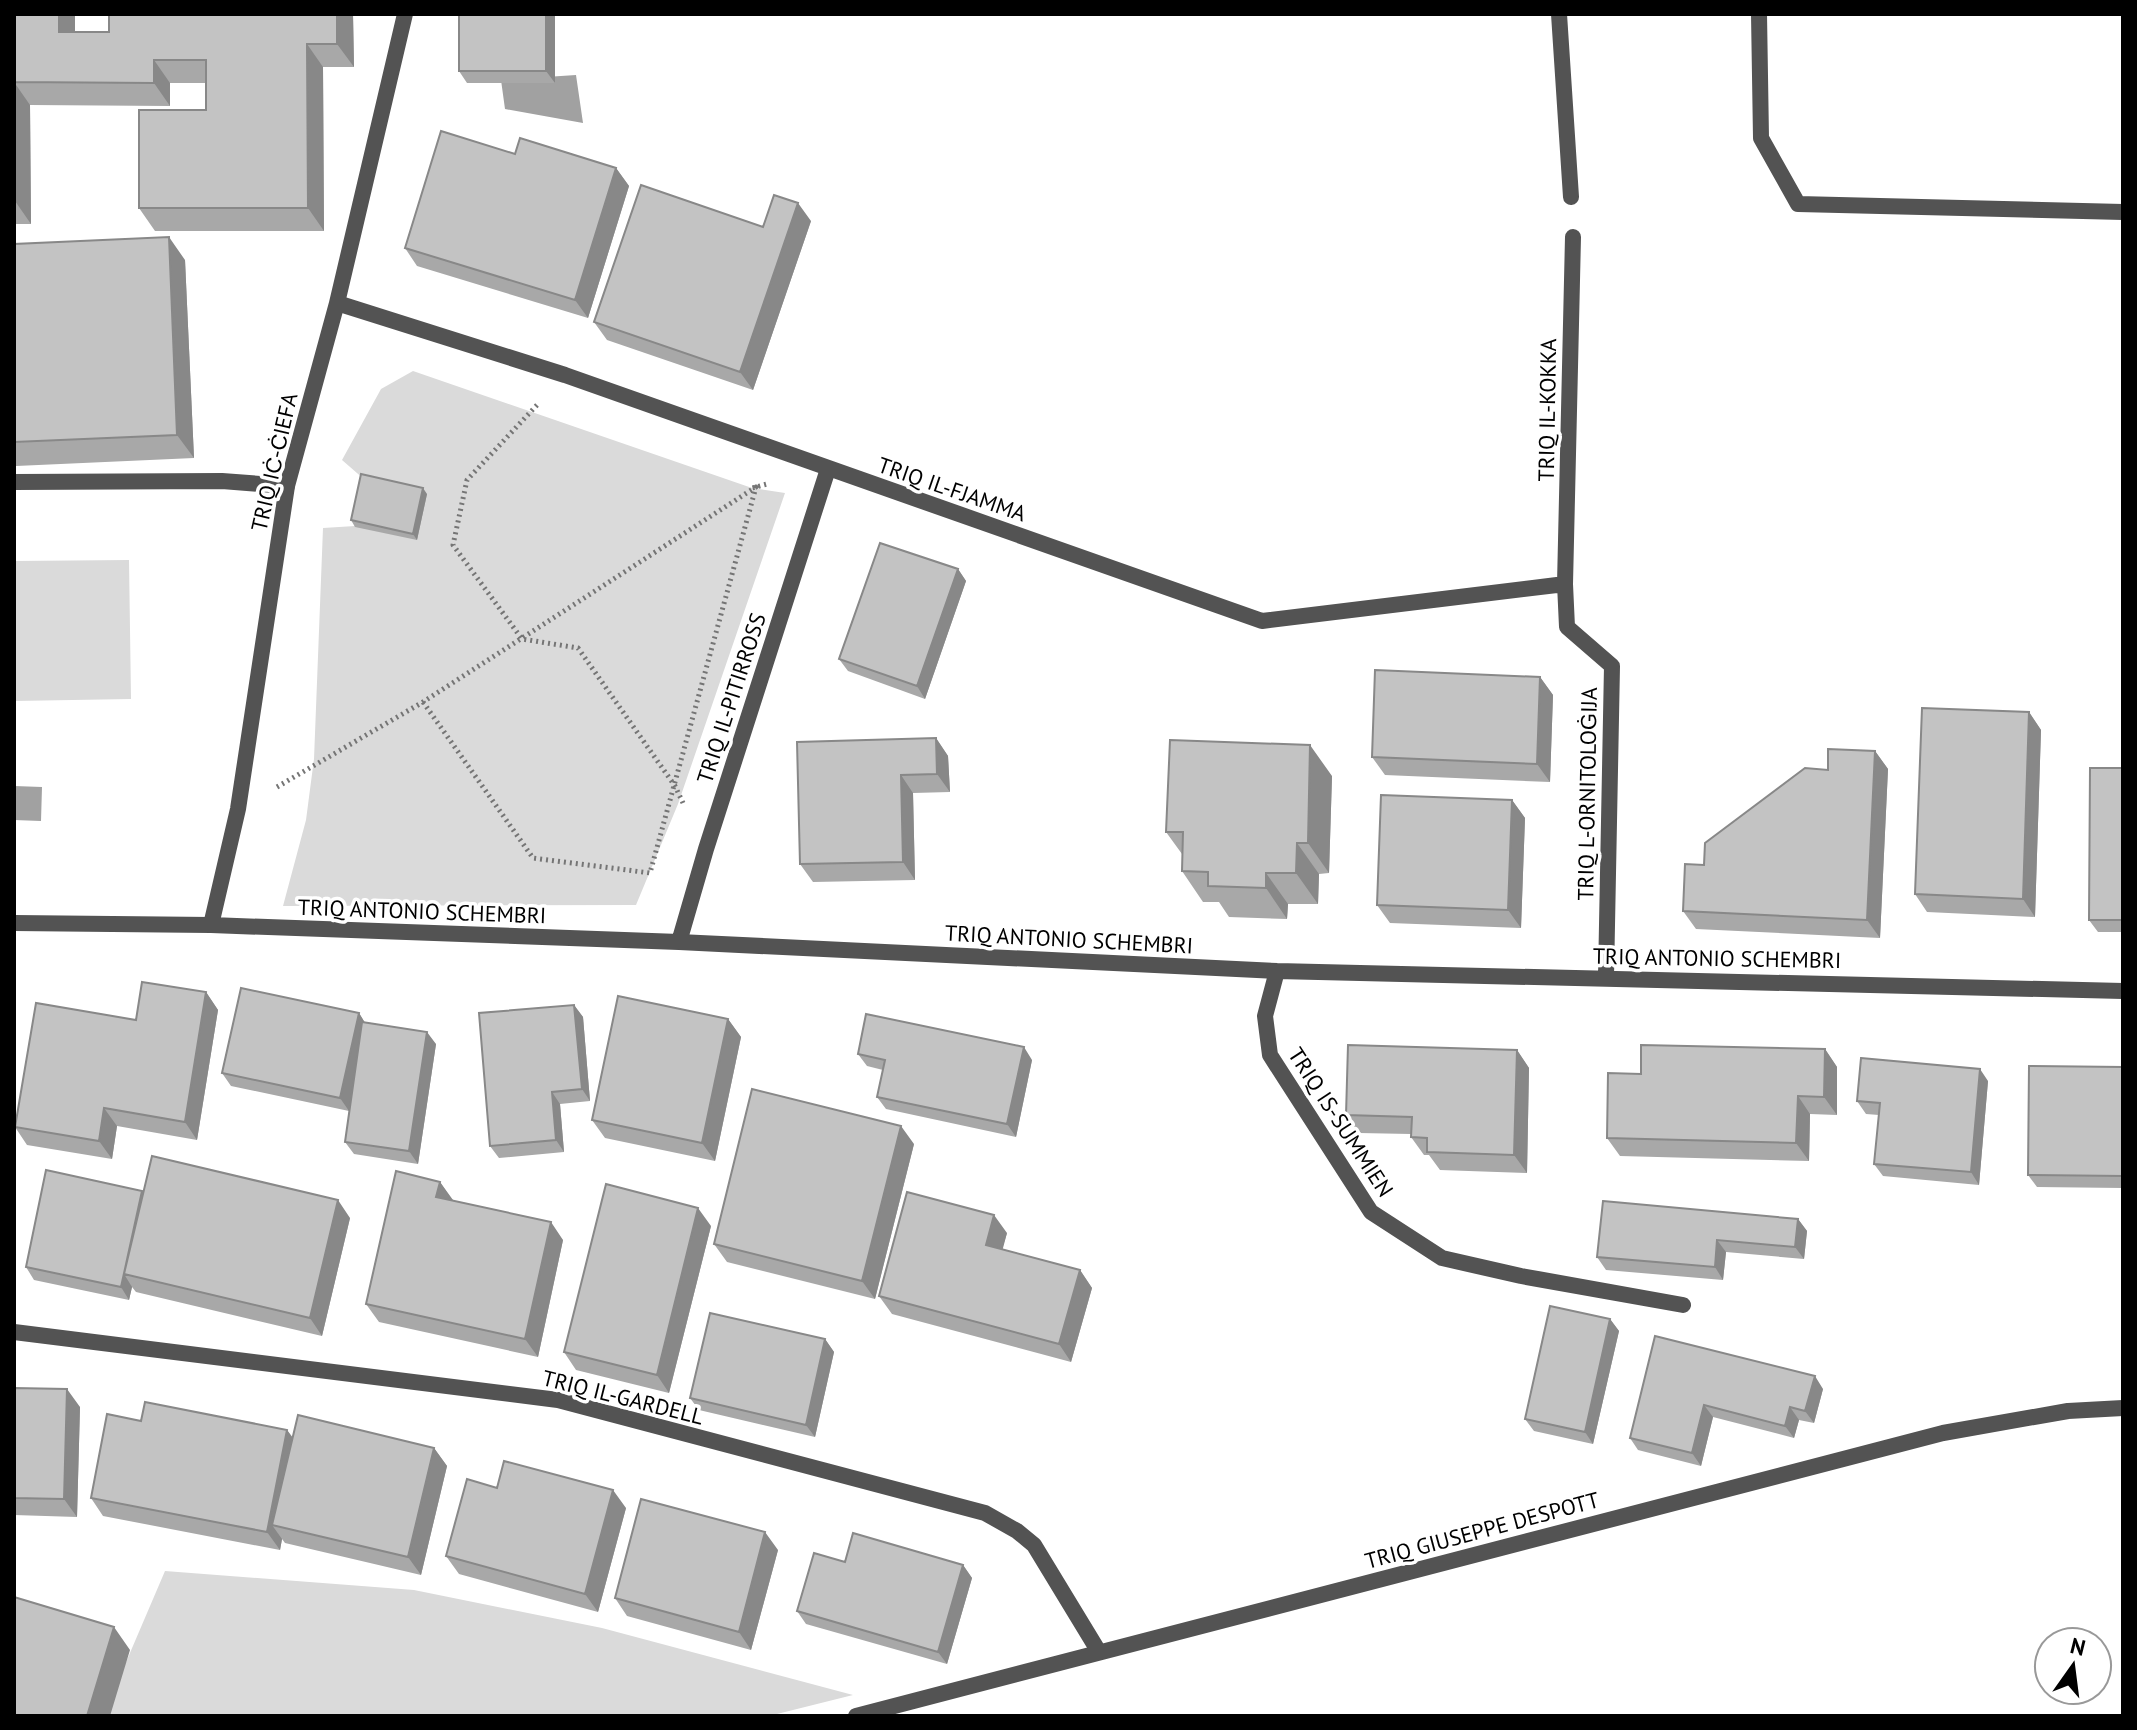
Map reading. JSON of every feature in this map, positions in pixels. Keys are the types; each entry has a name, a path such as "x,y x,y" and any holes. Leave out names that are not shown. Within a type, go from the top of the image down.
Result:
{"street":[{"name":"TRIQ IĊ-ĊIEFA","path":"211,925 238,809 287,486 337,303 405,14"},
{"path":"1559,14 1571,197"},
{"path":"1759,14 1761,138 1798,204 2123,212"},
{"name":"TRIQ IL-KOKKA","path":"1565,584 1573,237"},
{"name":"TRIQ IL-FJAMMA","path":"337,303 565,375 1262,621 1565,584"},
{"name":"TRIQ IL-PITIRROSS","path":"679,942 828,469"},
{"path":"14,482 222,481 287,486"},
{"name":"TRIQ L-ORNITOLOĠIJA","path":"1565,584 1567,627 1612,666 1606,977"},
{"name":"TRIQ ANTONIO SCHEMBRI","path":"14,923 211,925 679,942 1277,971 2123,991"},
{"name":"TRIQ IS-SUMMIEN","path":"1277,971 1265,1016 1270,1055 1371,1212 1442,1258 1521,1276 1683,1305"},
{"name":"TRIQ IL-GARDELL","path":"14,1332 558,1400 985,1513 1017,1531 1034,1545 1099,1652"},
{"name":"TRIQ GIUSEPPE DESPOTT","path":"856,1716 1943,1433 2068,1411 2123,1408"}],"path":[{"path":"565,375 467,480 453,545 522,639 578,648 675,786 706,849"},
{"path":"756,487 752,488 828,469"},
{"path":"238,809 423,702 756,487"},
{"path":"423,702 533,858 650,873 756,487"}],"shaded area":[{"path":"576,75 583,123 505,109 501,80"},
{"path":"413,371 752,488 785,493 678,804 636,905 283,906 306,820 314,759 323,528 355,526 365,480 342,460 381,389"},
{"path":"129,560 131,699 14,701 14,561"},
{"path":"14,786 42,787 41,821 14,820"},
{"path":"165,1571 414,1590 602,1628 853,1695 769,1716 103,1716"}],"building":[{"path":"14,14 59,14 59,32 109,32 109,14 337,14 337,44 307,44 308,208 139,208 139,110 206,110 206,60 154,60 154,83 14,82"},
{"path":"459,14 546,14 546,71 459,71"},
{"path":"441,131 515,154 520,138 616,168 575,300 405,248"},
{"path":"641,185 763,227 774,195 798,203 740,372 594,322"},
{"path":"169,237 177,435 14,442 14,244"},
{"path":"361,474 423,488 413,534 351,520"},
{"path":"880,543 958,569 917,686 839,659"},
{"path":"1375,670 1540,677 1537,764 1372,757"},
{"path":"1922,708 2029,712 2023,899 1915,894"},
{"path":"936,738 937,774 901,775 903,862 800,864 797,742"},
{"path":"1170,740 1310,745 1308,843 1297,843 1296,873 1266,873 1266,888 1208,886 1208,872 1182,871 1183,832 1166,832"},
{"path":"1828,749 1875,751 1867,920 1683,911 1685,864 1704,865 1705,843 1805,768 1828,770"},
{"path":"2090,768 2123,768 2123,920 2089,920"},
{"path":"1381,795 1512,800 1508,910 1377,905"},
{"path":"142,982 206,992 185,1122 104,1108 99,1141 15,1127 36,1003 136,1020"},
{"path":"241,988 359,1013 340,1098 222,1073"},
{"path":"618,996 728,1019 702,1143 592,1120"},
{"path":"574,1005 582,1089 552,1092 556,1140 490,1146 479,1013"},
{"path":"866,1014 1024,1047 1007,1124 877,1097 885,1060 858,1054"},
{"path":"362,1022 427,1032 409,1151 345,1142"},
{"path":"1348,1045 1517,1050 1514,1155 1427,1152 1427,1138 1411,1137 1412,1117 1346,1115"},
{"path":"1641,1045 1825,1049 1824,1097 1798,1096 1796,1143 1607,1138 1608,1073 1641,1074"},
{"path":"1861,1058 1980,1069 1971,1172 1874,1164 1880,1103 1857,1101"},
{"path":"2029,1066 2123,1067 2123,1176 2028,1175"},
{"path":"752,1089 901,1126 862,1281 714,1244"},
{"path":"152,1156 338,1200 310,1318 124,1274"},
{"path":"46,1170 142,1191 121,1287 26,1267"},
{"path":"396,1171 440,1182 436,1197 551,1222 525,1339 366,1304"},
{"path":"606,1184 698,1208 657,1375 564,1352"},
{"path":"907,1192 994,1215 986,1245 1080,1270 1059,1344 879,1296"},
{"path":"1603,1201 1798,1219 1795,1247 1717,1240 1715,1267 1597,1257"},
{"path":"1550,1306 1610,1319 1585,1432 1525,1419"},
{"path":"710,1313 825,1339 806,1425 690,1398"},
{"path":"1655,1336 1815,1376 1805,1411 1790,1407 1785,1426 1704,1405 1692,1453 1630,1438"},
{"path":"14,1388 67,1389 64,1499 14,1498"},
{"path":"145,1402 287,1430 267,1532 91,1498 107,1414 141,1421"},
{"path":"298,1415 434,1448 408,1557 272,1525"},
{"path":"504,1461 613,1490 585,1594 446,1556 467,1479 497,1488"},
{"path":"641,1499 765,1532 739,1632 615,1598"},
{"path":"853,1533 963,1565 938,1652 797,1611 814,1553 845,1562"},
{"path":"14,1597 114,1627 87,1716 14,1716"}]}
